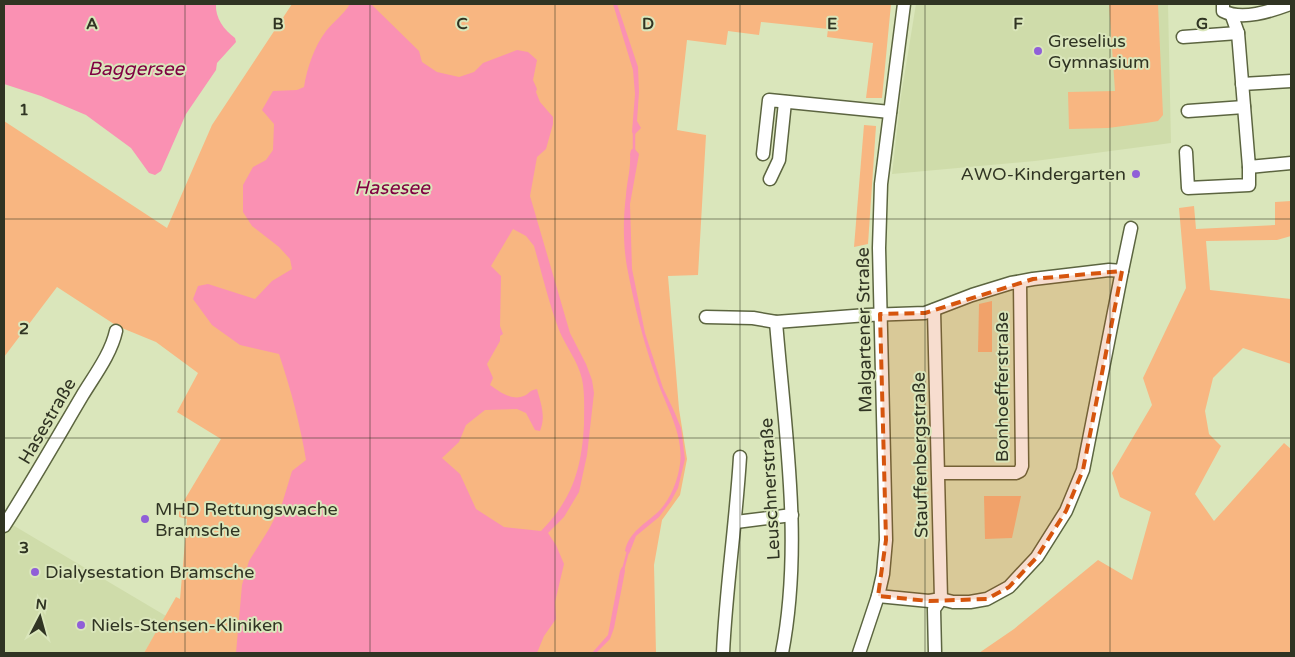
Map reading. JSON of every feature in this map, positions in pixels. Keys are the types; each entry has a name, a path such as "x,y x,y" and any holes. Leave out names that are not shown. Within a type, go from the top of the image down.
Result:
{"street":[{"name":"Malgartener Straße","path":"859,653 878,596 883,574 886,540 879,248 881,184 904,4"},
{"path":"1186,152 1188,188 1249,185 1238,33 1232,16 1224,11 1223,4"},
{"path":"1232,16 1258,13 1290,4"},
{"path":"1183,37 1238,33"},
{"path":"1242,84 1291,81"},
{"path":"762,154 769,100 890,112"},
{"path":"770,179 779,160 785,102"},
{"path":"1188,111 1244,107"},
{"path":"1249,168 1291,163"},
{"path":"878,596 929,601 941,599 953,602 987,599 1009,587 1037,556 1066,511 1082,470 1130,228"},
{"path":"706,317 753,318 776,322 880,314 925,313 972,295 1020,282 1109,270 1122,271"},
{"name":"Bonhoefferstraße","path":"939,472 1016,473 1020,471 1022,456 1020,282"},
{"name":"Stauffenbergstraße","path":"934,310 941,599 934,609 935,653"},
{"name":"Leuschnerstraße","path":"776,322 792,515 792,572 788,622 782,653"},
{"name":"Hasestraße","path":"4,526 99,367 114,340 116,331"},
{"path":"723,653 726,599 736,522 740,457"},
{"path":"736,522 792,515"}],"highlighted area":[{"path":"1122,271 1083,470 1066,511 1037,557 1009,587 987,599 929,601 878,596 886,540 880,314 925,313 1033,279"}],"shaded area":[{"path":"292,4 891,4 882,98 866,98 873,43 827,37 828,29 761,22 759,35 728,31 726,45 687,40 677,130 706,135 698,275 668,276 679,409 687,459 680,495 662,520 654,565 656,653 144,653 176,597 180,599 187,519 179,517 179,509 221,439 177,412 198,373 156,342 117,326 57,287 4,357 4,121 167,228 212,125"},
{"name":"Greselius Gymnasium","path":"916,4 1168,4 1171,143 1035,161 892,174 901,96"},
{"path":"1109,4 1158,4 1163,115 1158,121 1146,123 1108,128 1069,129 1068,92 1115,91"},
{"path":"864,125 876,126 868,244 854,247"},
{"path":"1291,201 1291,236 1277,240 1206,241 1210,290 1291,299 1291,364 1243,348 1213,378 1205,411 1209,434 1221,446 1195,494 1214,521 1284,443 1291,449 1291,653 979,653 1014,629 1098,560 1132,580 1151,512 1120,497 1112,473 1152,405 1143,378 1186,288 1179,208 1194,206 1196,229 1275,225 1275,202"},
{"path":"992,301 992,352 978,352 979,304"},
{"path":"984,496 1021,496 1012,538 985,539"},
{"path":"11,524 166,616 144,653 4,653 4,532"}],"water":[{"name":"Baggersee","path":"4,4 216,4 217,14 221,23 235,38 236,42 217,63 216,70 186,114 161,171 155,175 149,173 131,148 86,115 41,96 4,84"},
{"name":"Hasesee","path":"350,4 372,5 419,51 422,62 437,72 459,77 474,72 483,63 517,50 528,52 537,60 533,80 537,89 536,92 540,102 553,117 553,124 546,149 537,157 530,196 570,333 586,364 592,380 594,393 587,455 579,492 564,517 548,533 556,545 564,564 555,602 556,619 544,636 537,653 236,653 242,585 249,561 282,504 292,471 306,460 295,407 279,354 240,345 212,325 193,299 198,286 208,284 255,299 272,281 292,269 290,259 279,247 252,226 243,212 243,185 253,167 266,160 273,150 274,124 262,110 273,91 297,90 304,87 309,65 318,44 326,31","holes":["513,229 526,236 534,246 559,330 580,372 584,396 583,440 578,469 561,507 541,531 504,527 476,509 460,474 442,458 459,442 466,425 485,410 517,409 526,413 535,430 540,431 542,426 543,415 537,389 521,397 512,397 502,393 490,385 493,378 487,364 500,341 500,336 503,334 500,326 501,276 491,266"]},
{"path":"613,4 617,4 638,67 637,121 641,128 634,135 632,132 635,94 633,70"},
{"path":"634,148 639,154 630,204 632,269 645,333 663,388 681,428 685,459 678,488 671,501 659,517 636,536 629,554 625,551 634,533 658,512 670,496 680,464 677,430 656,377 643,336 627,267 624,213 630,154"},
{"path":"622,567 624,567 625,571 614,628 610,639 596,653 592,653 608,635"}],"waterway":[{"path":"634,133 634,150"},
{"path":"623,570 628,551"}],"place":[{"name":"Greselius Gymnasium","path":"1038,51"},
{"name":"AWO-Kindergarten","path":"1136,174"},
{"name":"MHD Rettungswache Bramsche","path":"145,519"},
{"name":"Dialysestation Bramsche","path":"35,572"},
{"name":"Niels-Stensen-Kliniken","path":"81,625"}]}
